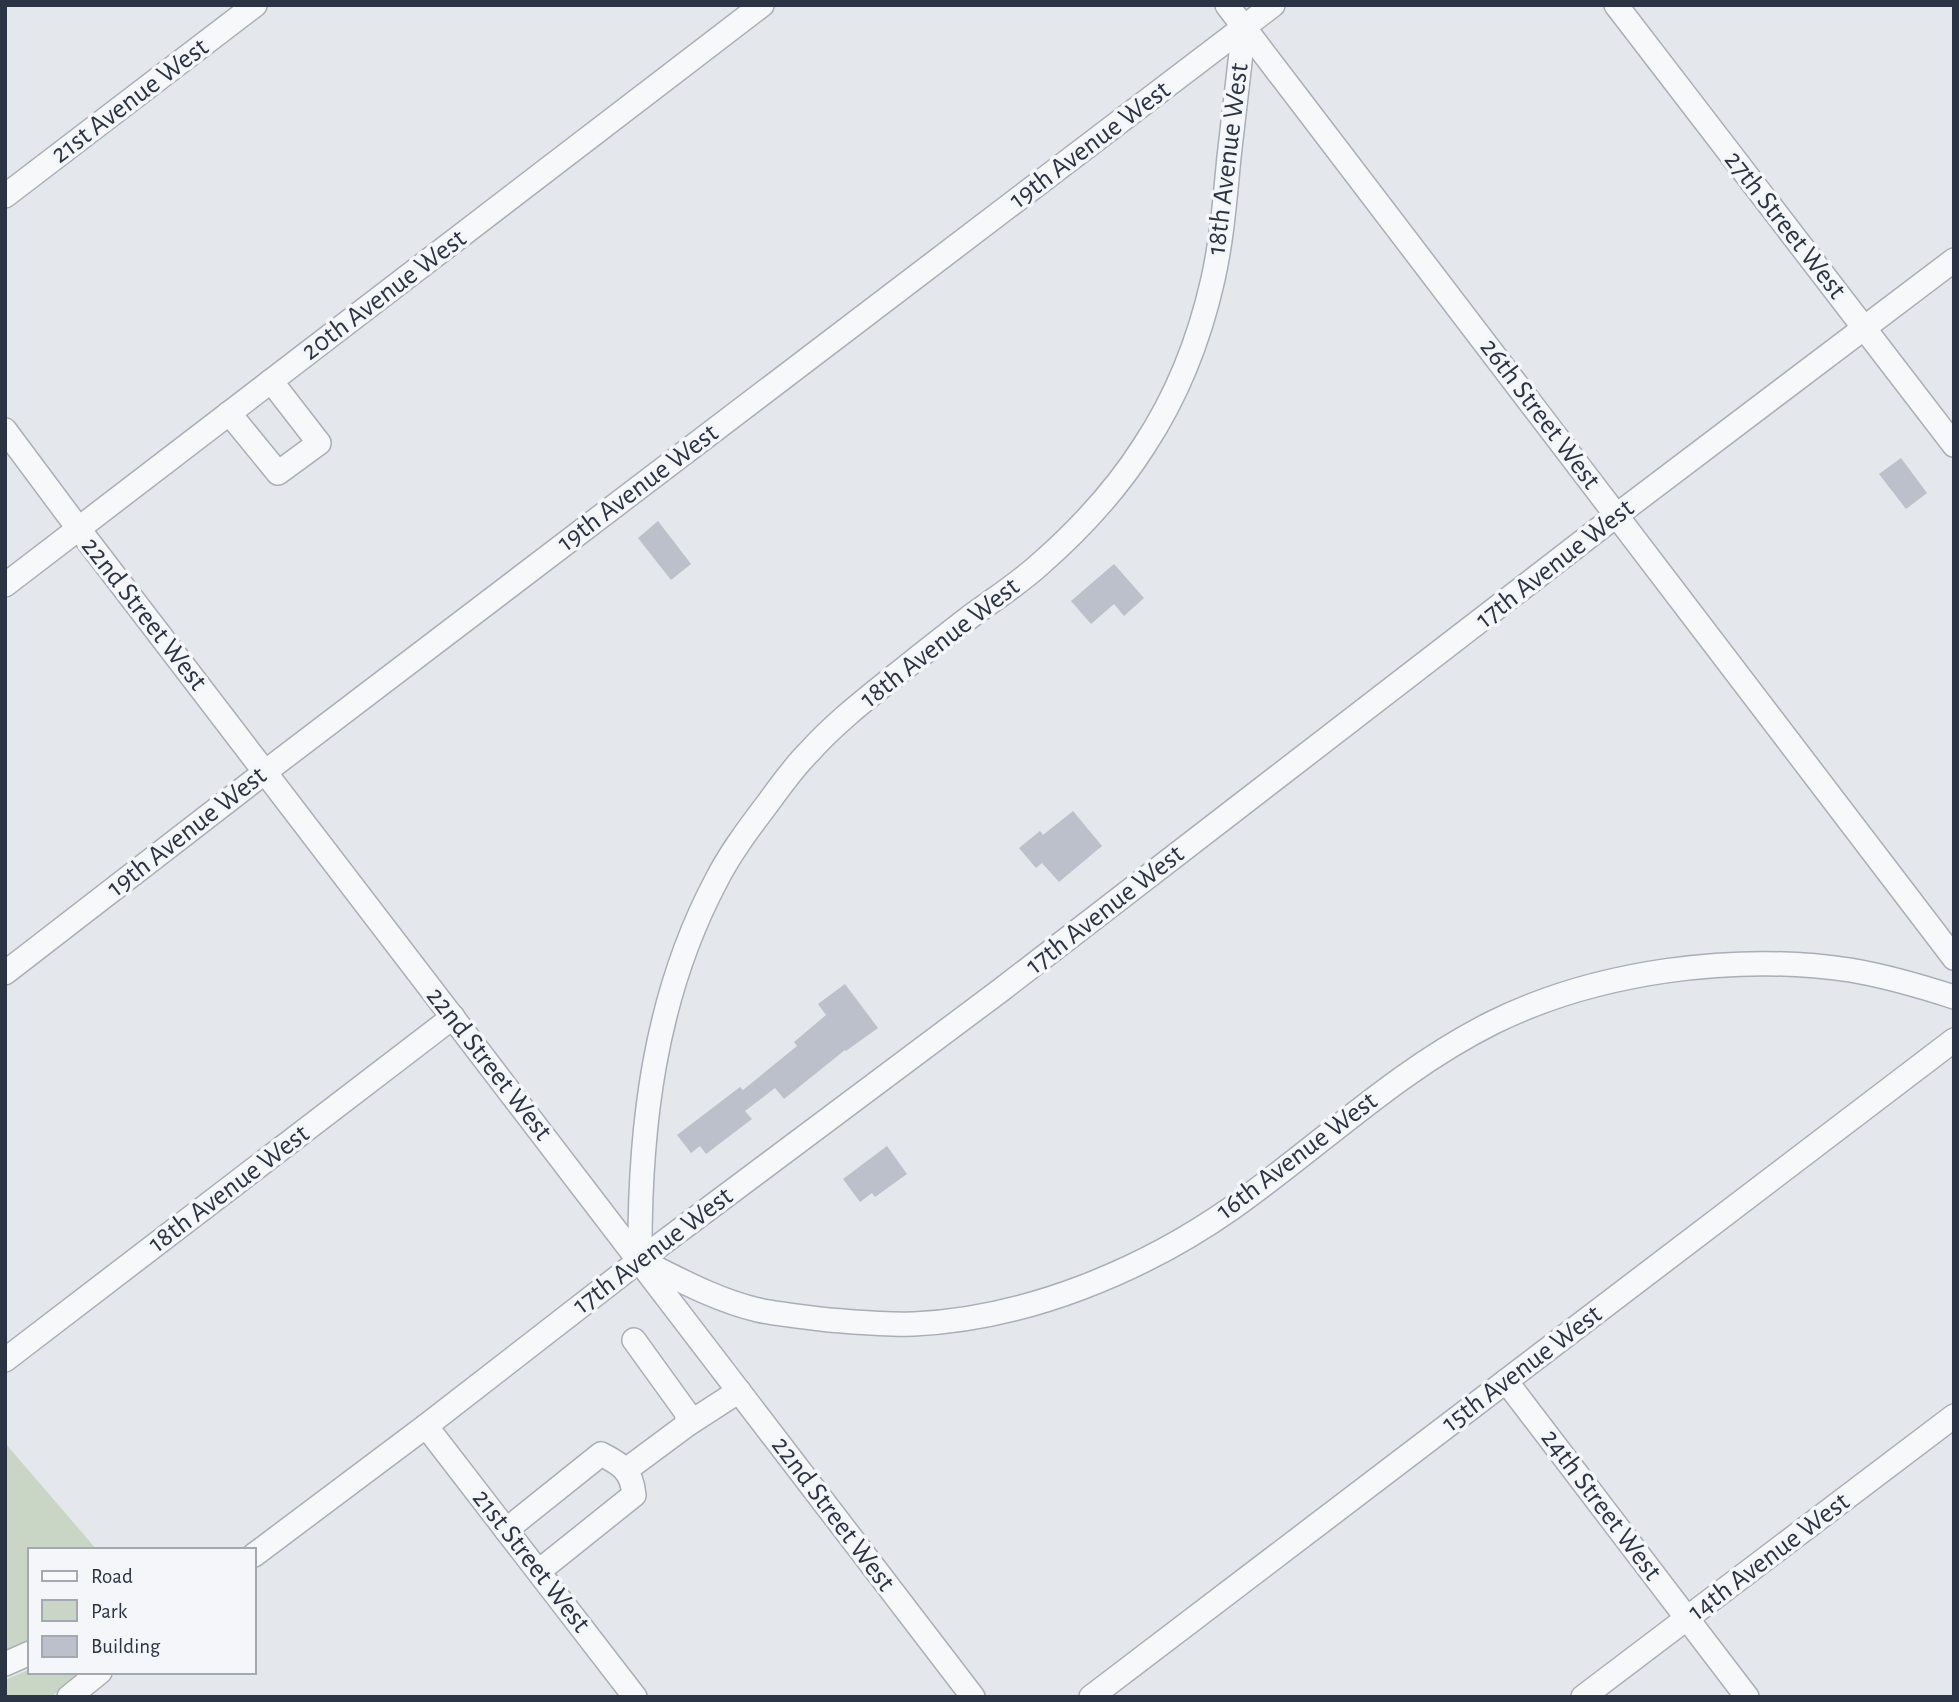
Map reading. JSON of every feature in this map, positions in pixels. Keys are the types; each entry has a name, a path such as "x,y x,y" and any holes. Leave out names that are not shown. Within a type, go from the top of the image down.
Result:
{"street":[{"name":"21st Avenue West","path":"5,196 255,5"},
{"name":"20th Avenue West","path":"5,585 762,5"},
{"name":"26th Street West","path":"1227,5 1954,958"},
{"name":"19th Avenue West","path":"5,972 1273,5"},
{"name":"27th Street West","path":"1616,5 1954,445"},
{"name":"18th Avenue West","path":"640,1260 639,1194 653,1071 678,969 695,923 717,878 756,820 809,752 894,677 1039,566 1108,495 1145,444 1170,401 1190,353 1213,278 1223,220 1244,27"},
{"name":"17th Avenue West","path":"256,1554 640,1260 1001,990 1617,515 1954,260"},
{"path":"229,412 278,473 299,458 319,443 271,381"},
{"name":"22nd Street West","path":"5,430 973,1697"},
{"name":"16th Avenue West","path":"640,1260 698,1289 755,1310 798,1317 916,1324 990,1314 1047,1300 1120,1272 1168,1248 1232,1208 1389,1087 1441,1051 1511,1015 1566,994 1677,969 1762,964 1809,965 1851,970 1900,980 1954,997"},
{"name":"18th Avenue West","path":"5,1360 453,1017"},
{"name":"15th Avenue West","path":"1091,1697 1954,1040"},
{"path":"634,1340 686,1412 688,1424"},
{"name":"24th Street West","path":"1506,1381 1747,1697"},
{"path":"626,1470 688,1424 739,1391"},
{"name":"14th Avenue West","path":"1583,1697 1954,1416"},
{"name":"21st Street West","path":"426,1426 635,1697"},
{"path":"506,1530 601,1454 626,1470 633,1483 634,1495 539,1571"},
{"path":"5,1664 28,1654"},
{"path":"69,1697 98,1674"}],"green space":[{"path":"5,1443 95,1548 28,1548 28,1644 5,1654"},
{"path":"28,1670 28,1674 80,1674 51,1697 5,1697 5,1680"}],"building":[{"path":"1901,458 1927,493 1906,509 1879,474"},
{"path":"658,521 691,564 671,580 638,538"},
{"path":"1114,564 1144,598 1124,616 1114,604 1091,624 1071,601"},
{"path":"1073,811 1102,846 1059,882 1042,863 1036,868 1019,848 1040,831 1043,835"},
{"path":"845,984 878,1028 845,1050 784,1099 775,1088 745,1111 752,1119 706,1154 700,1146 691,1153 677,1135 740,1087 743,1090 797,1046 794,1042 826,1015 818,1004"},
{"path":"887,1146 907,1174 875,1197 872,1193 860,1202 843,1179"}]}
